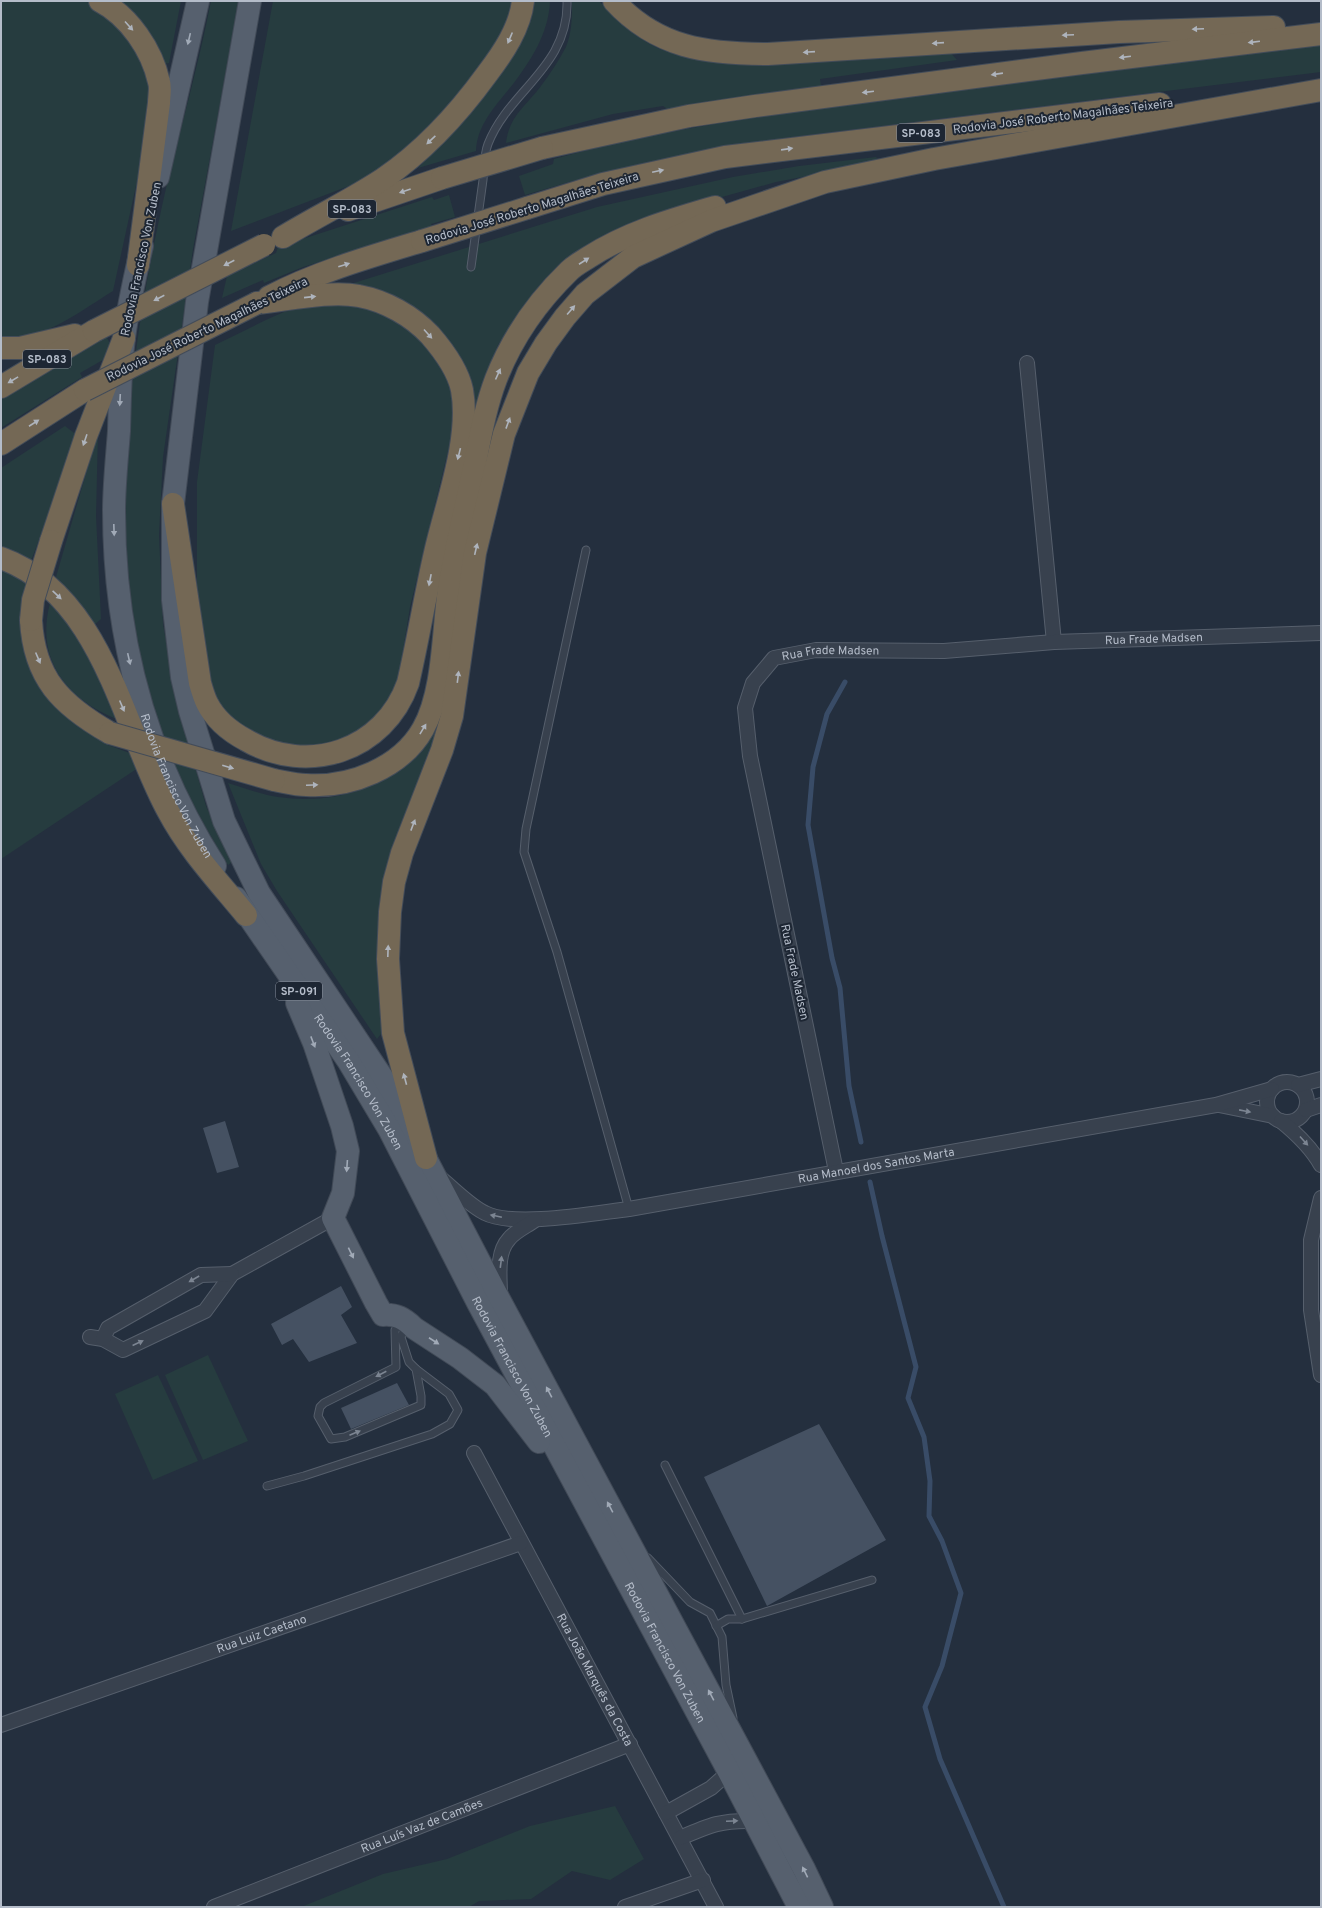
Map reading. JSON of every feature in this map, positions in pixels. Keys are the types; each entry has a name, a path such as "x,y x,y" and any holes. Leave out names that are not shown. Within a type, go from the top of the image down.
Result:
{"highway":[{"path":"100,1 125,21 139,37 153,64 159,83 159,103 138,264"},
{"path":"274,241 383,179 433,138 470,98 505,50 522,10 523,1"},
{"path":"614,1 627,15 652,33 679,45 709,52 735,54 768,54 1119,32 1321,25"},
{"name":"SP-083","path":"1,387 94,331 274,241 352,209 442,178 542,148 689,116 755,106 1082,63 1321,34"},
{"name":"Rodovia José Roberto Magalhães Teixeira","path":"1,444 85,390 296,283 339,266 602,184 725,157 1321,84"},
{"path":"124,338 86,436 33,600 31,620 35,653 52,685 63,700 78,714 110,733 274,780 307,785 358,780 387,766 406,750 422,731 434,705 450,579 484,422 495,380 511,344 530,315 571,269 600,250 631,234 665,221 746,198 957,155 1321,90"},
{"path":"429,1165 393,1033 388,959 391,905 394,882 402,853 442,750 452,716 475,553 504,434 515,404 535,361 565,317 585,294 633,257 711,221 825,182"},
{"path":"173,504 200,683 207,704 220,721 236,735 256,746 276,753 311,756 328,755 347,749 362,742 385,723 403,698 411,670 435,554 462,444 464,410 461,388 451,364 421,326 404,314 382,303 359,296 341,295 257,303"},
{"path":"1,348 20,348 94,331"},
{"path":"1,558 28,572 49,588 62,600 79,621 92,641 109,677 167,810 183,837 246,915"}],"main road":[{"name":"Rodovia Francisco Von Zuben","path":"198,1 138,264 124,338 114,511 116,575 128,660 144,714 165,770 181,806 205,850 246,915 349,1062 390,1129 478,1303 729,1772 799,1907"},
{"name":"Rodovia Francisco Von Zuben","path":"250,1 197,302 173,504 173,600 182,678 190,711 224,821 259,893 388,1086 500,1301 804,1869 822,1907"},
{"path":"282,967 314,1043 342,1126 348,1151 343,1193 333,1218 383,1315 395,1314 460,1358 495,1385 515,1409 541,1445 600,1531"}],"street":[{"path":"1028,363 1054,642"},
{"name":"Rua Frade Madsen","path":"836,1171 750,756 745,708 753,683 774,658 816,650 944,651 1054,642 1321,633"},
{"path":"1321,1078 1298,1085 1285,1082 1279,1084 1272,1089 1267,1098 1268,1108 1277,1119 1298,1134 1314,1152 1321,1165"},
{"path":"1277,1119 1291,1122 1300,1118 1306,1110 1307,1101 1305,1092 1298,1085"},
{"name":"Rua Manoel dos Santos Marta","path":"429,1165 485,1214 534,1220 628,1209 1216,1105 1272,1089"},
{"name":"Rua Manoel dos Santos Marta","path":"1216,1105 1277,1119"},
{"path":"1306,1110 1321,1105"},
{"path":"1321,1198 1311,1240 1311,1310 1321,1370"},
{"path":"232,1274 201,1275 108,1328 96,1338 123,1350 205,1311 232,1274 333,1218"},
{"path":"500,1301 500,1264 502,1251 509,1239 534,1220"},
{"name":"Rua João Marquês da Costa","path":"474,1453 703,1880 716,1907"},
{"name":"Rua Luiz Caetano","path":"1,1725 521,1543"},
{"name":"Rua Luís Vaz de Camões","path":"214,1907 630,1744"},
{"path":"666,1813 706,1791 729,1772"},
{"path":"680,1838 709,1825 726,1821 754,1821"},
{"path":"625,1907 703,1880"}],"lane":[{"path":"471,267 487,146 499,124 547,65 562,34 567,16 567,1"},
{"path":"586,550 526,829 524,852 557,952 628,1209"},
{"path":"409,1324 395,1330 396,1367 324,1403 320,1407 318,1416 331,1439 345,1437 421,1405 421,1396 416,1369"},
{"path":"268,1486 304,1476 418,1439 450,1424 458,1410 449,1394 409,1362 401,1337 409,1324"},
{"path":"664,1466 742,1619"},
{"path":"623,1531 690,1602 710,1614 722,1637 726,1685 740,1750"},
{"path":"716,1626 728,1619 742,1619 872,1580"}],"green space":[{"path":"1,1 89,1 101,8 122,28 152,80 144,149 113,291 60,324 45,331 15,338 1,337"},
{"path":"116,1 181,1 169,63 165,64 155,43"},
{"path":"211,1 239,1 193,249 163,457 159,535 163,624 176,699 206,806 232,862 228,865 192,803 163,737 148,691 135,630 128,566 125,502 133,372 142,308 167,184 196,70"},
{"path":"273,1 514,1 510,20 470,86 399,157 354,184 231,231"},
{"path":"533,1 550,1 544,31 536,50 525,68 486,120 477,140 476,151 418,168 467,118 489,89"},
{"path":"572,1 599,1 628,29 645,41 663,50 687,56 949,51 957,60 820,79 821,86 669,110 663,106 613,114 506,143 514,118 544,81 566,47 571,30"},
{"path":"1321,45 1321,72 784,138 653,161 597,174 525,195 519,176 553,164 554,159 600,147 740,120 882,100"},
{"path":"876,157 880,162 776,182 647,218 515,319 498,345 486,375 476,415 470,388 450,349 341,287 597,207 733,177 799,166"},
{"path":"449,195 455,217 431,224 432,227 303,267 264,283 263,280 222,298 227,276 276,253 278,247 432,197 434,200"},
{"path":"323,303 351,303 369,308 402,326 417,338 441,367 449,384 453,403 453,423 450,443 410,607 397,688 387,707 359,734 321,746 282,746 246,732 221,706 212,690 197,602 197,482 215,345 284,312"},
{"path":"105,334 115,353 80,373 82,377 1,428 1,397"},
{"path":"65,426 78,436 31,561 1,547 1,468"},
{"path":"98,432 96,516 101,619 94,625 77,600 56,577"},
{"path":"1,568 26,583 23,610 86,731 108,745 135,755 138,768 1,859"},
{"path":"50,603 81,640 119,720 100,712 84,701 70,689 59,675 52,660 47,643 47,624"},
{"path":"436,729 423,770 398,830 385,872 381,893 379,910 379,944 384,1030 377,1039 277,891 261,864 228,783 278,797 301,799 324,798 347,794 368,787 388,777 406,764 422,748"},
{"path":"208,1355 248,1441 203,1460 165,1375"},
{"path":"158,1375 198,1461 153,1480 115,1394"},
{"path":"615,1806 644,1859 610,1880 572,1871 531,1899 479,1901 469,1907 301,1907 383,1874 447,1859 530,1826"}],"building":[{"path":"225,1121 239,1167 217,1173 203,1128"},
{"path":"341,1286 352,1307 341,1315 357,1343 309,1362 293,1339 282,1345 271,1324"},
{"path":"397,1383 409,1405 351,1429 341,1408"},
{"path":"819,1424 886,1540 767,1606 704,1477"}],"waterway":[{"path":"845,682 827,714 813,767 808,825 832,958 840,988 849,1086 861,1142"},
{"path":"870,1182 882,1236 916,1367 908,1398 924,1437 930,1481 929,1516 942,1541 961,1593 942,1666 925,1707 940,1759 1004,1907"}]}
